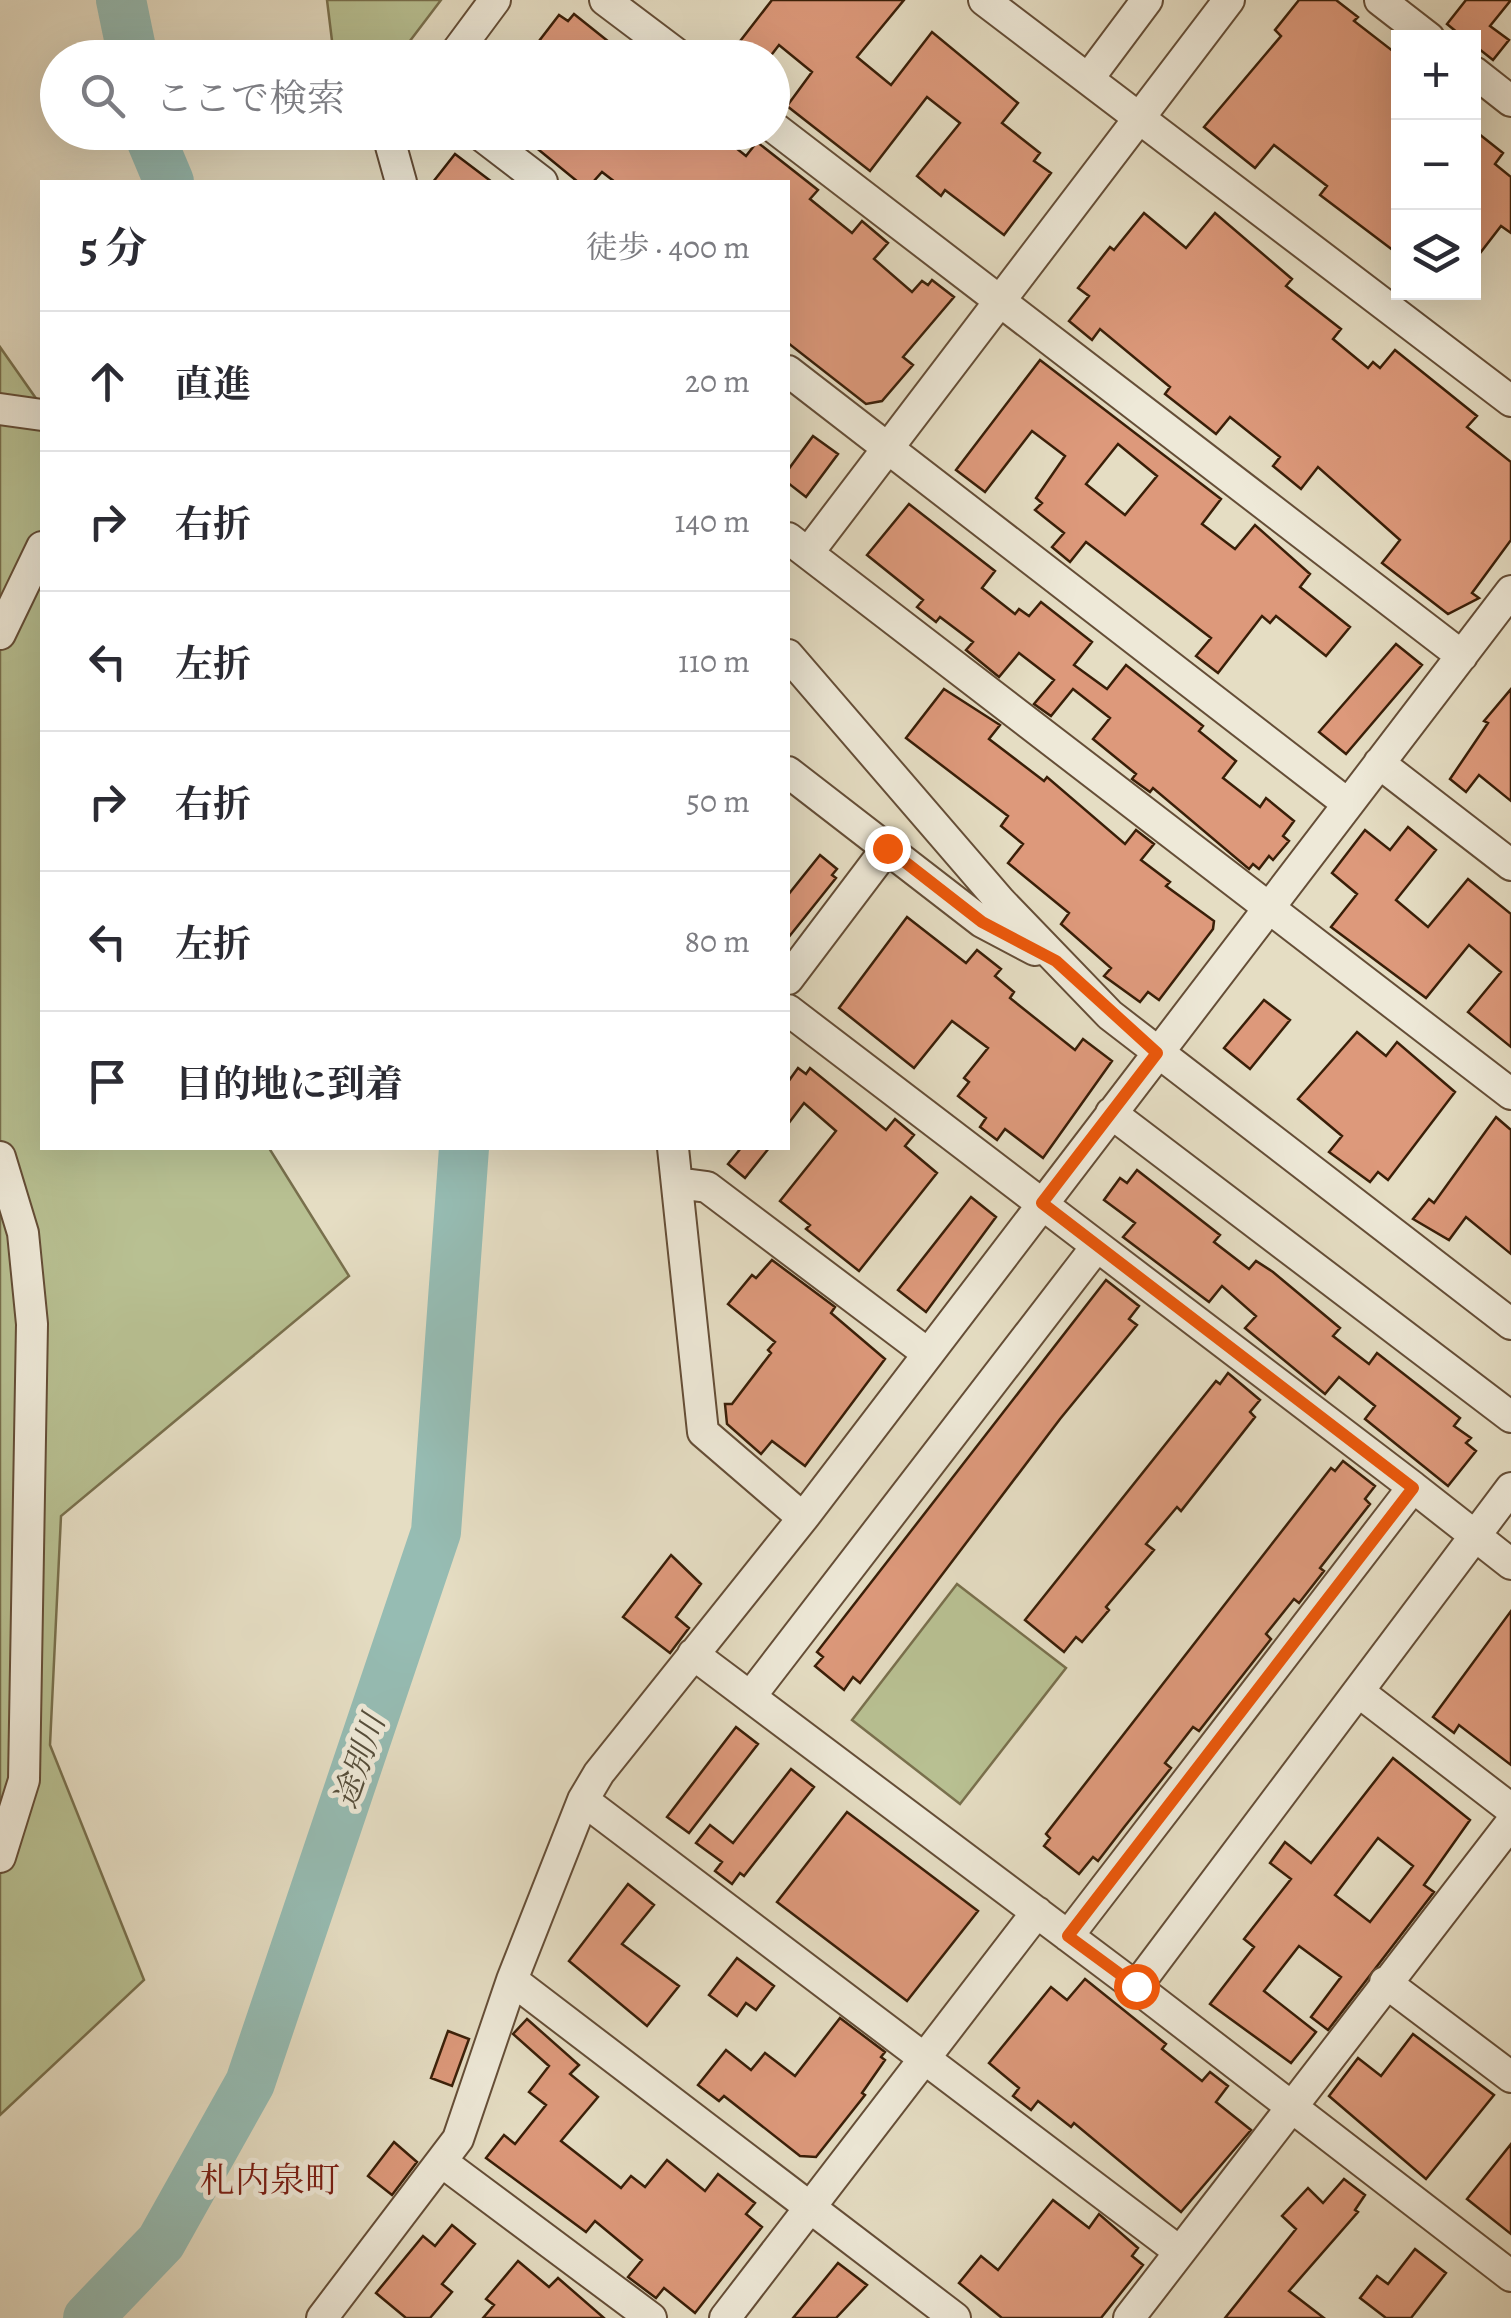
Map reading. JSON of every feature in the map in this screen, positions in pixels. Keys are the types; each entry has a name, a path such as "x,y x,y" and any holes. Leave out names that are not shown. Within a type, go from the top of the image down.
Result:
{"street":[{"path":"466,40 496,0"},
{"path":"605,0 658,40"},
{"path":"984,0 1511,401"},
{"path":"1088,79 1147,0"},
{"path":"1229,0 888,448 798,546 1511,1094"},
{"path":"1380,0 1419,30"},
{"path":"1481,77 1511,101"},
{"path":"790,139 1004,299 1462,656"},
{"path":"392,150 400,180"},
{"path":"500,150 539,180"},
{"path":"790,373 1348,804"},
{"path":"0,409 40,415"},
{"path":"0,634 40,551"},
{"path":"332,2315 458,2139 512,1980 583,1800 598,1773 803,1518 1462,656 1501,626 1511,591"},
{"path":"790,657 1056,961 1157,1053 1511,1324"},
{"path":"1379,763 1511,865"},
{"path":"790,774 982,922 1056,961"},
{"path":"790,977 887,848"},
{"path":"790,1012 1511,1564"},
{"path":"1111,1113 1511,1417"},
{"path":"673,1150 703,1432 803,1518"},
{"path":"0,1157 23,1234 32,1324 24,1780 0,1857"},
{"path":"677,1184 707,1187 927,1353"},
{"path":"750,1697 1097,1246"},
{"path":"1068,1936 1413,1488"},
{"path":"1136,1986 1511,1488"},
{"path":"693,1654 1136,1986 1511,2276"},
{"path":"1358,1692 1511,1809"},
{"path":"583,1800 1180,2252"},
{"path":"1129,2318 1511,1822"},
{"path":"725,2318 1037,1912"},
{"path":"512,1980 955,2318"},
{"path":"1386,1982 1511,2078"},
{"path":"442,2162 651,2318"}],"green space":[{"path":"327,0 441,0 411,40 332,40"},
{"path":"0,347 40,404 40,1150 270,1150 349,1276 61,1516 50,1745 144,1980 0,2115"},
{"path":"957,1584 1066,1668 960,1804 852,1720"}],"building":[{"path":"772,0 904,0 857,57 891,85 932,32 1018,103 1002,123 1040,153 1034,161 1051,173 1004,235 945,190 941,196 917,176 960,123 927,97 870,171 790,108 790,102 812,72 790,54 790,40 741,40"},
{"path":"1299,0 1336,0 1358,17 1354,21 1391,50 1391,249 1320,195 1327,186 1274,145 1255,168 1204,127 1281,36 1275,30"},
{"path":"1466,0 1511,0 1490,26 1509,40 1493,60 1481,51 1481,30 1454,30 1447,24"},
{"path":"574,14 606,40 540,40 559,15 568,21"},
{"path":"1481,136 1503,153 1495,164 1511,177 1511,233 1501,226 1481,252"},
{"path":"539,150 738,150 746,156 751,150 767,150 818,190 810,199 852,233 862,221 888,243 874,259 912,292 922,281 928,285 932,280 954,297 903,357 913,365 882,401 866,404 790,345 790,180 612,180 602,172 595,180 576,180"},
{"path":"455,154 489,180 435,180"},
{"path":"1144,213 1186,248 1215,213 1292,279 1286,286 1341,329 1333,339 1368,368 1373,362 1380,368 1395,350 1477,416 1467,427 1511,462 1511,540 1472,593 1479,598 1448,614 1382,563 1400,540 1318,467 1301,489 1273,466 1280,457 1230,417 1216,434 1165,394 1170,387 1100,329 1092,340 1069,321 1089,296 1078,288 1110,247 1114,250"},
{"path":"1040,360 1221,499 1202,524 1235,549 1255,525 1310,574 1300,587 1350,627 1326,656 1276,616 1270,623 1262,616 1218,673 1196,656 1211,638 1086,542 1070,562 1052,547 1064,533 1035,510 1042,503 1036,498 1065,456 1032,431 985,492 956,470","holes":["1118,444 1157,476 1125,515 1086,484"]},
{"path":"813,436 838,454 806,497 790,485 790,467"},
{"path":"909,504 995,571 982,588 1015,614 1019,609 1029,616 1041,602 1092,642 1074,665 1107,689 1126,665 1203,726 1199,731 1236,761 1223,778 1260,807 1266,798 1294,821 1283,836 1289,841 1273,860 1269,856 1259,869 1253,864 1249,869 1153,788 1150,792 1132,779 1136,774 1093,739 1110,718 1073,689 1051,716 1034,704 1054,680 1019,653 999,677 966,650 973,642 940,617 936,622 917,607 923,600 867,555"},
{"path":"1396,644 1422,665 1346,754 1319,732"},
{"path":"944,689 1000,725 989,739 1044,781 1047,777 1125,844 1136,830 1154,844 1141,860 1170,882 1166,886 1214,921 1213,929 1159,1000 1148,992 1140,1002 1104,976 1111,968 1061,924 1069,913 1008,863 1023,844 1001,826 1008,816 906,738"},
{"path":"1511,689 1511,801 1479,775 1466,792 1450,779 1488,723 1484,721"},
{"path":"1408,827 1436,850 1396,900 1428,927 1468,879 1511,914 1511,1047 1468,1012 1501,972 1469,945 1426,998 1331,927 1357,894 1332,873 1365,830 1390,850"},
{"path":"820,855 837,869 832,875 836,878 790,936 790,892"},
{"path":"907,917 966,963 977,950 1001,969 995,976 1014,992 1010,998 1075,1050 1083,1039 1112,1061 1043,1158 1005,1129 997,1140 980,1127 986,1118 958,1096 969,1082 964,1078 988,1048 952,1021 914,1068 839,1008"},
{"path":"1264,1000 1290,1020 1250,1069 1224,1048"},
{"path":"1357,1032 1386,1056 1397,1042 1455,1092 1388,1180 1378,1172 1370,1182 1329,1152 1342,1136 1298,1099"},
{"path":"798,1068 806,1074 810,1068 886,1130 895,1119 914,1135 905,1146 937,1173 859,1271 806,1229 810,1225 780,1201 836,1131 804,1103 790,1121 790,1079"},
{"path":"1496,1117 1511,1130 1511,1254 1466,1217 1449,1240 1413,1219 1429,1199 1434,1203"},
{"path":"739,1150 767,1150 745,1178 728,1164"},
{"path":"1137,1170 1220,1235 1214,1242 1249,1269 1256,1261 1273,1272 1340,1328 1333,1336 1369,1364 1377,1353 1460,1418 1454,1426 1471,1438 1466,1443 1476,1451 1448,1486 1365,1419 1375,1406 1339,1377 1325,1394 1245,1328 1256,1316 1222,1286 1209,1302 1123,1237 1135,1223 1104,1200 1120,1178 1127,1183"},
{"path":"971,1197 996,1217 926,1312 898,1290"},
{"path":"772,1260 835,1307 831,1313 885,1359 805,1466 772,1441 761,1454 727,1424 725,1404 732,1404 775,1342 728,1304 752,1275 756,1278"},
{"path":"1106,1280 1139,1306 1129,1319 1137,1325 1060,1419 860,1683 853,1677 844,1690 815,1666 823,1657 817,1652"},
{"path":"1228,1373 1260,1400 1250,1412 1255,1417 1181,1511 1177,1507 1146,1544 1154,1550 1106,1607 1109,1610 1082,1642 1076,1637 1064,1652 1025,1620 1216,1381 1220,1384"},
{"path":"1343,1461 1375,1486 1365,1499 1370,1504 1320,1568 1324,1571 1299,1603 1294,1599 1266,1634 1271,1639 1199,1731 1193,1727 1165,1763 1171,1768 1098,1861 1093,1857 1079,1874 1044,1846 1050,1838 1046,1834 1331,1468 1335,1471"},
{"path":"671,1555 701,1584 676,1617 689,1628 670,1653 623,1617"},
{"path":"1511,1611 1511,1765 1459,1725 1454,1733 1433,1717"},
{"path":"736,1727 758,1744 689,1833 667,1817"},
{"path":"1393,1758 1470,1820 1424,1885 1434,1892 1328,2030 1311,2017 1341,1977 1299,1946 1264,1991 1316,2032 1291,2063 1210,2004 1254,1947 1244,1939 1291,1879 1270,1863 1285,1842 1311,1863","holes":["1378,1838 1413,1866 1370,1922 1335,1895"]},
{"path":"791,1769 814,1787 744,1876 740,1873 732,1884 715,1871 722,1862 696,1843 710,1825 733,1843"},
{"path":"847,1812 978,1911 907,2001 777,1902"},
{"path":"628,1884 654,1905 622,1944 679,1986 647,2026 569,1961"},
{"path":"737,1958 774,1986 756,2010 746,2003 737,2016 709,1995"},
{"path":"1085,1979 1166,2044 1162,2049 1202,2081 1210,2072 1228,2086 1216,2102 1251,2130 1181,2212 1074,2123 1071,2127 1038,2101 1031,2110 1013,2096 1019,2088 989,2063 1051,1987 1067,2000"},
{"path":"840,2018 885,2052 881,2057 885,2060 862,2093 865,2095 816,2157 800,2156 724,2096 719,2101 698,2085 726,2050 751,2070 765,2053 795,2076"},
{"path":"527,2019 579,2065 570,2074 598,2097 561,2141 621,2188 631,2176 645,2187 667,2160 705,2191 718,2174 755,2203 746,2214 762,2227 695,2313 664,2288 656,2298 628,2277 642,2260 595,2221 586,2232 486,2158 504,2135 515,2144 546,2105 529,2092 549,2066 513,2034"},
{"path":"448,2031 469,2039 452,2086 431,2078"},
{"path":"1413,2034 1494,2095 1426,2179 1329,2096 1358,2058 1381,2076"},
{"path":"394,2142 417,2162 392,2195 368,2176"},
{"path":"1511,2144 1511,2234 1467,2199"},
{"path":"1344,2179 1365,2195 1355,2210 1358,2212 1289,2291 1324,2318 1225,2318 1296,2229 1282,2216 1308,2188 1323,2203"},
{"path":"1053,2200 1089,2228 1099,2214 1138,2248 1132,2256 1143,2265 1101,2318 1002,2318 959,2283 981,2256 998,2270"},
{"path":"452,2225 475,2244 442,2284 452,2292 430,2318 406,2318 376,2293 423,2236 435,2246"},
{"path":"1415,2249 1446,2273 1411,2318 1386,2318 1360,2298 1377,2276 1388,2284"},
{"path":"518,2261 549,2287 558,2278 604,2318 483,2318 494,2305 486,2299"},
{"path":"838,2263 867,2285 836,2318 793,2318"}],"waterway":[{"name":"途別川","path":"121,0 129,40"},
{"name":"途別川","path":"156,150 168,180"},
{"name":"途別川","path":"88,2318 161,2242 250,2083 436,1532 464,1150"}],"district":[{"name":"札内泉町","path":"270,2180"}],"route":[{"path":"887,848 982,922 1056,961 1110,1015 1157,1053 1042,1203 1413,1488 1068,1936 1136,1986"}]}
